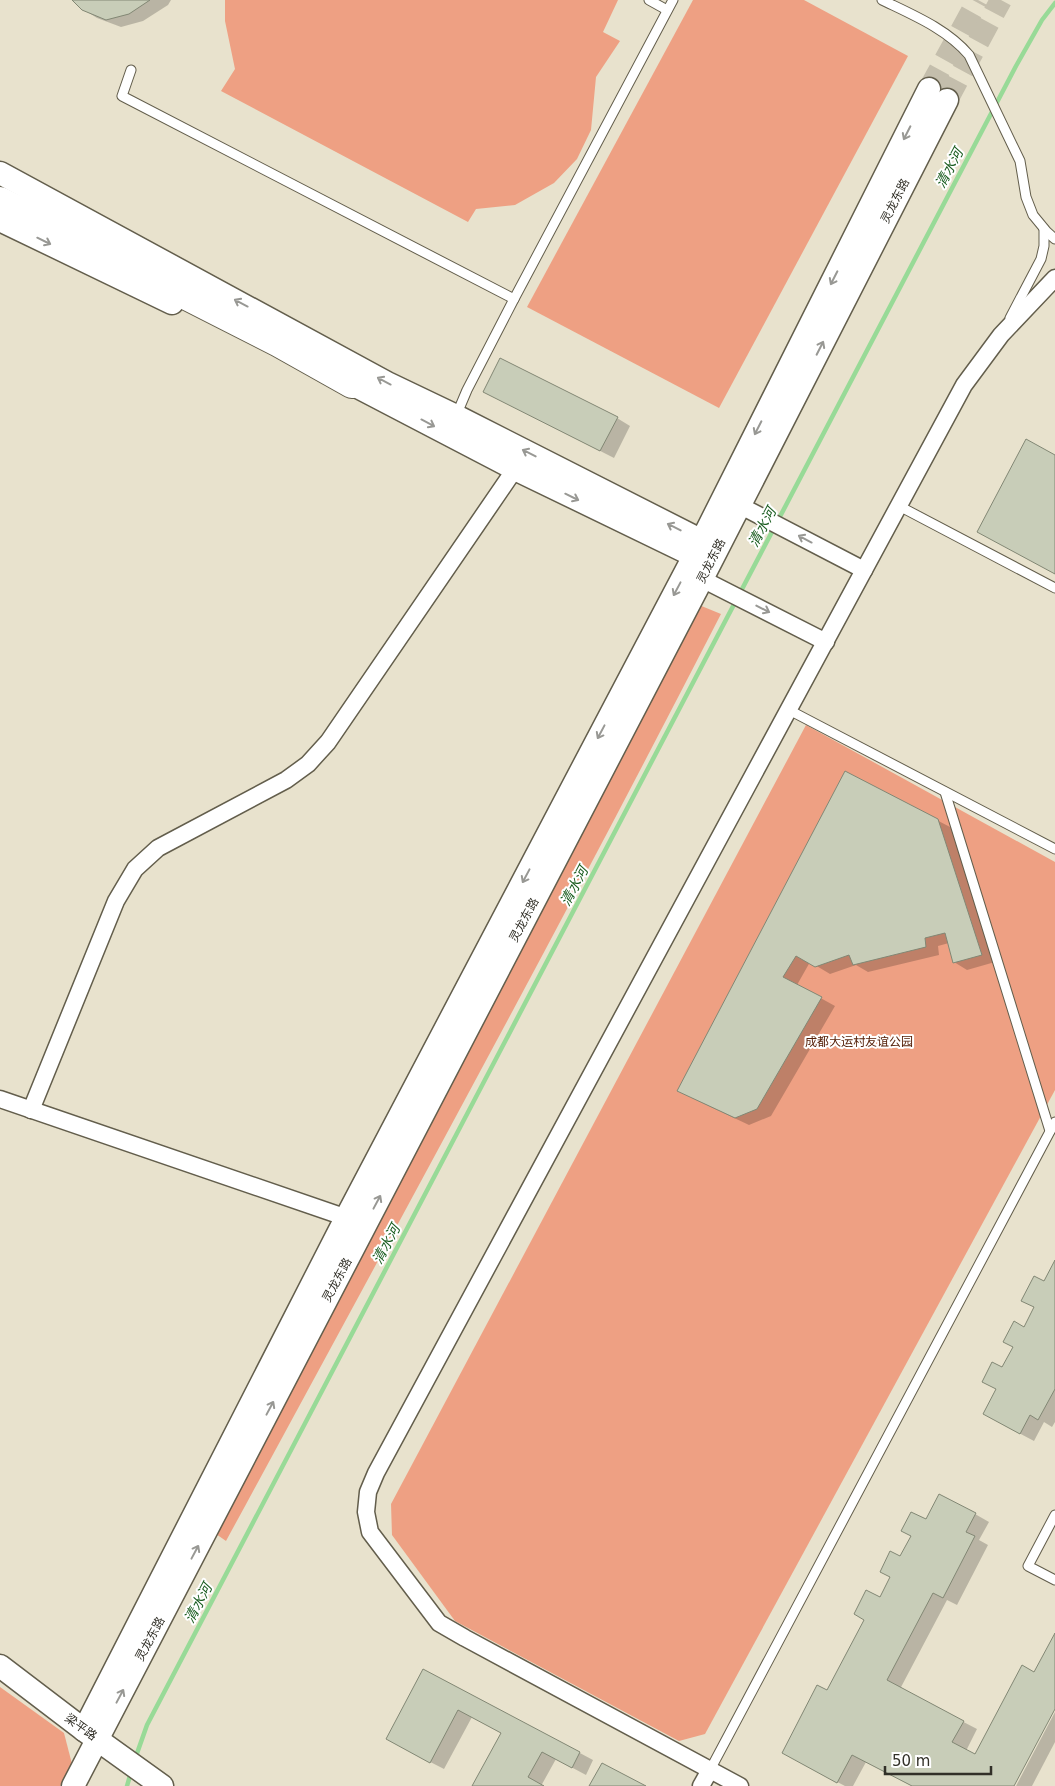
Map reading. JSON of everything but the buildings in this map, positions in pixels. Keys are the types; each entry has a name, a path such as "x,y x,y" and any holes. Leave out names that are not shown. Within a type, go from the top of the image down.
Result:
{"highway":[{"path":"0,201 279,343 352,384"}],"main road":[{"name":"灵龙东路","path":"73,1786 91,1735 356,1221 707,562 938,94 748,509 707,562"},
{"path":"0,172 386,383 456,416 707,562"},
{"path":"0,220 274,353 352,384 515,469 707,562"},
{"name":"梁平路","path":"0,1666 157,1782"}],"street":[{"path":"740,1786 440,1623 370,1532 366,1512 368,1492 395,1438 964,385 1001,335 1055,278"},
{"path":"31,1110 116,900 135,869 158,848 286,780 308,764 328,742 515,469"},
{"path":"748,509 864,570"},
{"path":"707,562 809,633 826,642"},
{"path":"0,1099 356,1221"},
{"path":"702,1786 710,1770"}],"lane":[{"path":"649,0 667,10"},
{"path":"456,416 467,390 514,299 673,0"},
{"path":"882,0 958,42 969,55 1020,161 1026,197 1033,215 1044,229 1055,238"},
{"path":"131,70 122,96 514,299"},
{"path":"1001,335 1041,258 1044,246 1044,229"},
{"path":"899,506 1055,588"},
{"path":"789,710 1055,850"},
{"path":"945,792 1050,1131"},
{"path":"710,1770 1055,1122"},
{"path":"1055,1516 1028,1566 1055,1580"}],"green space":[{"path":"225,0 618,0 603,32 620,41 596,77 591,130 577,159 554,183 515,205 476,209 468,222 221,91 235,69 225,21"},
{"path":"693,0 804,0 908,56 719,408 527,307"},
{"path":"699,605 721,614 538,963 226,1541 216,1534"},
{"name":"成都大运村友谊公园","path":"806,725 1055,862 1055,1090 705,1734 679,1741 455,1621 392,1535 391,1504"},
{"path":"0,1687 64,1733 72,1764 60,1786 0,1786"}],"waterway":[{"name":"清水河","path":"135,1759 147,1725 1016,66 1042,20 1055,3"},
{"name":"清水河","path":"127,1786 131,1772"}],"tunnel":[{"path":"929,89 978,0"},
{"path":"947,100 1001,0"}]}
